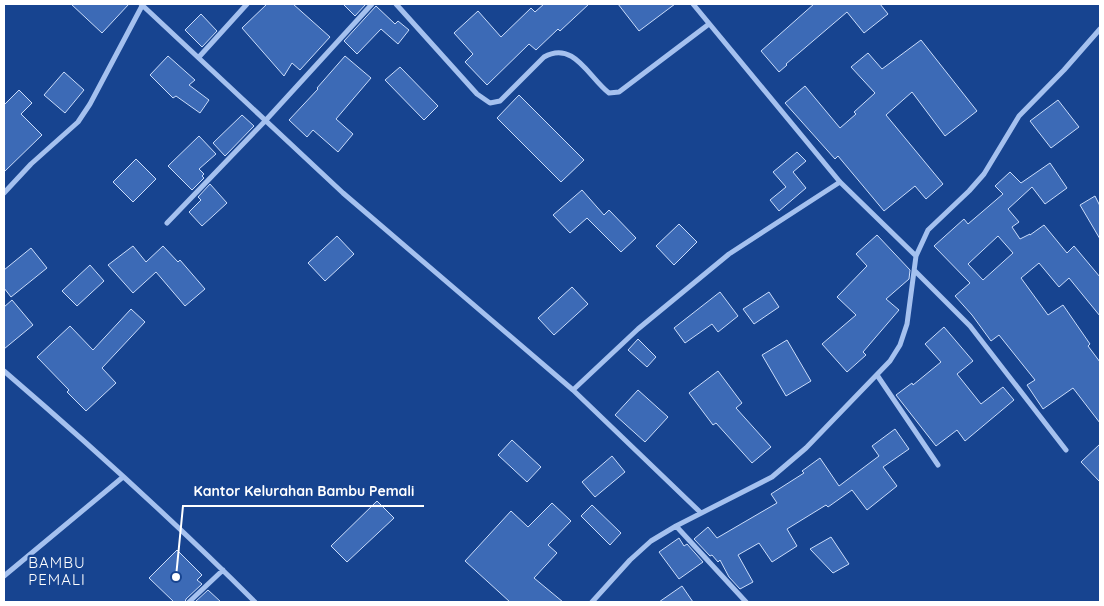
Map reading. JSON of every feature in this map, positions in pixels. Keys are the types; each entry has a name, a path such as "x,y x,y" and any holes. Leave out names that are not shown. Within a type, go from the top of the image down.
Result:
{"street":[{"path":"4,193 31,164 78,122 108,73 142,4 343,193 573,390 701,513"},
{"path":"199,57 247,4"},
{"path":"166,223 266,120 372,4"},
{"path":"396,4 477,94 490,103 500,101 544,57 558,52 569,54 576,59 609,93 619,92 708,24"},
{"path":"692,4 840,182 916,256"},
{"path":"592,602 630,560 651,541 676,526 772,478 806,448 890,361 900,346 907,324 916,256 928,230 984,174 1018,116 1064,70 1100,29"},
{"path":"573,390 638,329 730,254 840,182"},
{"path":"915,271 970,326 1066,450"},
{"path":"4,371 77,434 255,602"},
{"path":"877,375 938,465"},
{"path":"4,576 123,477"},
{"path":"676,526 746,602"},
{"path":"189,602 223,570"}],"building":[{"path":"71,4 129,4 102,33"},
{"path":"267,4 293,4 330,37 300,70 292,63 284,76 242,28"},
{"path":"343,4 366,4 355,16"},
{"path":"544,4 589,4 536,50 529,44 487,85 465,62 473,54 454,33 478,11 501,37 531,8 535,12"},
{"path":"618,4 675,4 639,31"},
{"path":"814,4 880,4 888,14 864,33 847,12 779,72 761,51"},
{"path":"376,6 395,24 398,21 409,30 398,44 381,29 357,54 344,41"},
{"path":"201,14 217,31 202,47 185,30"},
{"path":"921,40 977,111 945,136 912,92 886,115 943,184 926,199 915,186 884,211 838,156 835,159 785,103 805,86 840,128 875,93 851,67 868,53 882,69"},
{"path":"168,56 195,80 189,85 209,100 200,113 176,96 173,98 150,75"},
{"path":"345,56 371,78 336,119 353,134 338,152 313,130 307,137 289,120"},
{"path":"400,67 438,106 424,120 385,80"},
{"path":"64,72 84,90 65,113 44,95"},
{"path":"19,90 32,103 21,114 42,135 4,172 4,105"},
{"path":"519,95 584,160 561,182 497,118"},
{"path":"1058,100 1079,127 1051,148 1030,121"},
{"path":"242,115 254,126 225,156 213,143"},
{"path":"199,136 216,154 199,169 204,174 202,176 204,178 192,190 168,166"},
{"path":"797,152 806,161 793,172 806,188 779,211 770,200 786,187 773,172"},
{"path":"136,159 156,179 133,202 113,182"},
{"path":"1050,163 1067,188 1045,204 1032,187 1008,209 1019,222 1012,227 1020,239 1030,235 1044,225 1067,253 1074,246 1100,277 1100,316 1069,278 1059,287 1039,263 1021,278 1048,315 1063,305 1100,362 1100,423 1073,388 1043,409 1027,385 1035,380 999,335 991,341 955,296 970,283 934,246 964,219 968,224 1003,194 995,186 1010,172 1021,183","holes":["998,236 1013,253 983,280 968,264"]},
{"path":"210,184 227,203 202,226 189,212 201,200 198,197"},
{"path":"582,190 604,215 609,210 636,238 621,252 587,218 570,233 553,215"},
{"path":"1095,196 1100,206 1100,239 1080,205"},
{"path":"679,224 697,242 674,265 656,246"},
{"path":"877,235 910,270 909,279 886,299 899,310 863,352 866,355 847,372 822,344 856,315 837,297 867,266 856,254"},
{"path":"337,236 354,254 325,281 308,263"},
{"path":"133,246 146,262 163,246 178,262 180,260 205,289 185,306 156,272 133,293 108,265"},
{"path":"31,248 47,268 11,297 4,288 4,270"},
{"path":"90,265 104,281 77,306 62,291"},
{"path":"572,287 588,304 554,335 538,318"},
{"path":"720,292 738,316 718,332 712,324 685,343 674,328"},
{"path":"769,292 779,307 754,324 743,309"},
{"path":"12,300 33,325 4,349 4,307"},
{"path":"131,309 145,322 102,368 116,383 86,411 67,392 69,390 37,357 70,326 93,350"},
{"path":"944,327 973,361 957,374 981,404 1003,387 1014,400 965,441 957,430 936,446 896,395 912,383 913,385 941,362 925,344"},
{"path":"638,339 656,357 647,367 628,350"},
{"path":"787,340 811,381 786,396 762,355"},
{"path":"718,371 742,403 736,408 771,447 752,463 716,423 713,425 689,393"},
{"path":"638,390 668,417 645,442 615,415"},
{"path":"895,429 909,449 883,467 897,486 867,510 852,490 828,507 826,505 787,529 797,546 772,562 759,543 738,555 753,582 740,589 729,577 720,560 718,562 712,555 710,556 694,539 708,527 717,538 777,503 771,494 804,473 802,471 820,458 839,486 879,456 872,446"},
{"path":"512,440 541,467 527,482 498,455"},
{"path":"1100,444 1100,482 1081,462"},
{"path":"612,456 625,472 595,497 582,482"},
{"path":"377,501 394,518 347,562 331,546"},
{"path":"552,503 571,521 548,545 557,553 534,578 563,602 510,602 465,561 511,511 528,527"},
{"path":"592,505 621,533 610,545 581,516"},
{"path":"831,537 849,564 833,573 810,549"},
{"path":"679,538 684,546 687,544 703,562 679,579 659,552"},
{"path":"177,550 202,575 197,580 202,584 185,602 174,602 149,578"},
{"path":"682,586 693,602 659,602"},
{"path":"208,590 221,602 195,602"}],"place":[{"name":"Kantor Kelurahan Bambu Pemali","path":"176,577"}],"district":[{"name":"BAMBU PEMALI","path":"57,572"}]}
